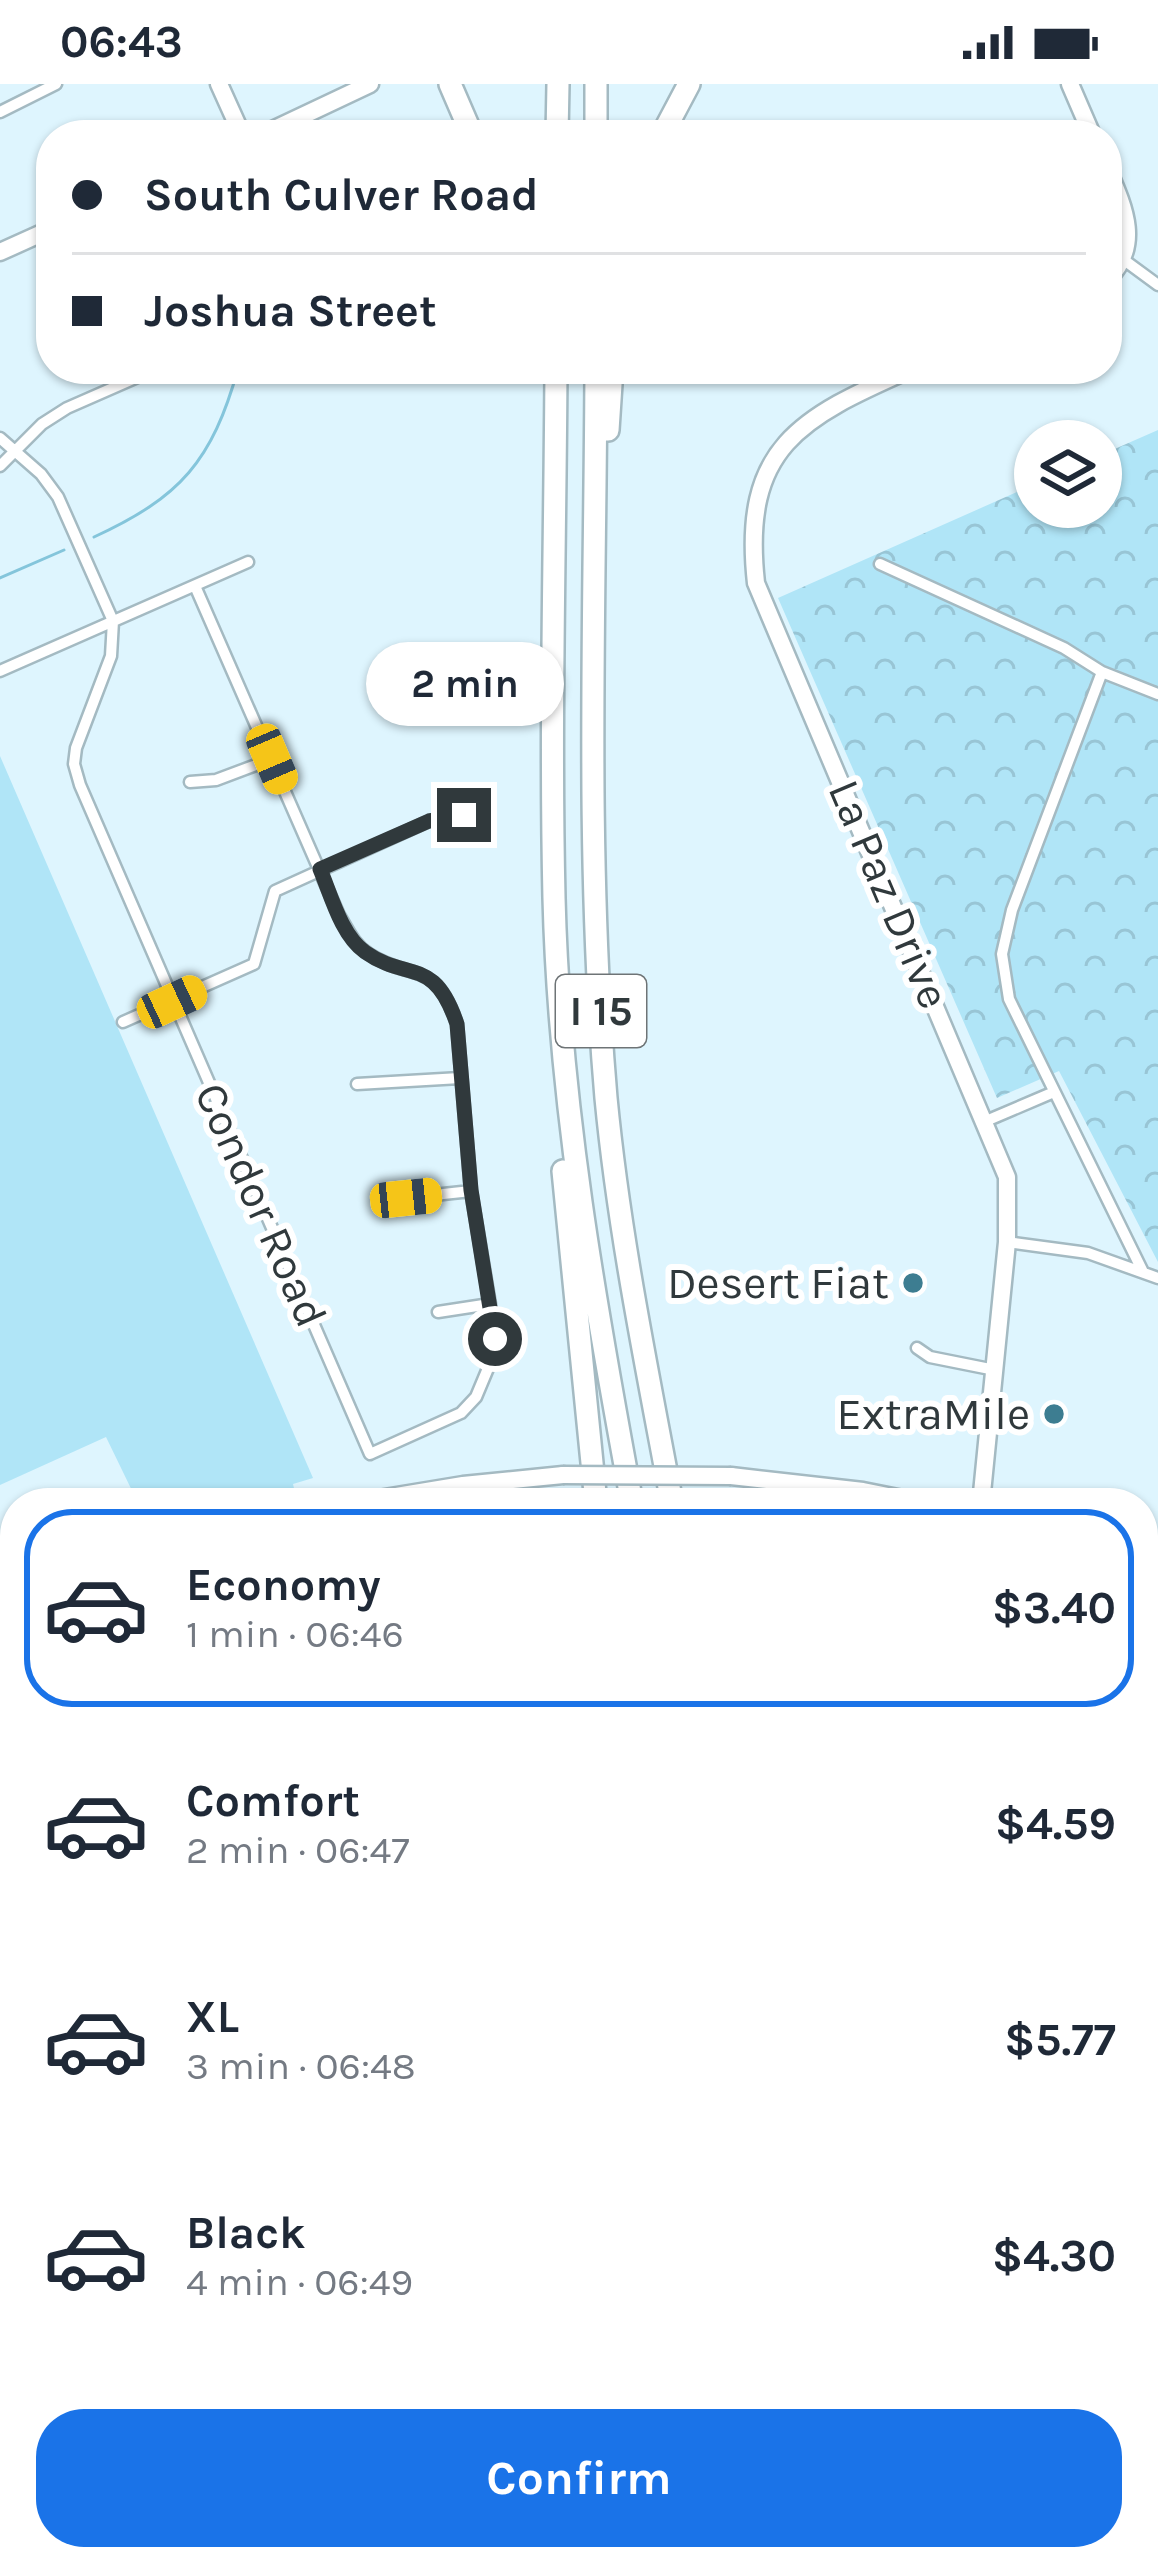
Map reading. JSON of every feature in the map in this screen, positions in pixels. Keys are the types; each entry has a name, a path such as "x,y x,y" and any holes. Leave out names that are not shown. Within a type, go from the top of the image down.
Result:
{"highway":[{"path":"450,84 466,120"},
{"path":"557,120 558,84"},
{"path":"596,84 596,120"},
{"path":"670,120 689,84"},
{"path":"547,384 556,445"},
{"name":"I 15","path":"556,384 554,900 561,1015 582,1213 629,1488"},
{"name":"I 15","path":"596,384 594,899 607,1100 626,1254 669,1488"},
{"path":"595,610 611,384"},
{"path":"561,1015 554,1070 595,1488"},
{"path":"654,1409 682,1488"}],"street":[{"path":"0,112 56,84"},
{"path":"219,84 235,120"},
{"path":"294,120 370,84"},
{"path":"1070,84 1086,120"},
{"path":"1122,205 1129,222 1122,262"},
{"path":"0,252 36,236"},
{"path":"1124,260 1158,285"},
{"path":"0,466 42,424 122,384"},
{"name":"La Paz Drive","path":"876,384 803,424 782,449 764,480 755,509 755,583 1007,1177 1007,1242 983,1488"},
{"path":"0,438 58,497 112,621"},
{"path":"0,671 248,562"},
{"path":"880,564 1064,648 1102,672 1158,694"},
{"path":"195,586 356,944 382,961 420,972 449,1001 457,1024 471,1190 490,1304 438,1312"},
{"name":"Condor Road","path":"112,621 111,656 80,734 74,764 80,785 370,1454 461,1413 476,1397 494,1354 490,1304"},
{"path":"1102,672 1012,910 1002,954 1009,1000 1143,1272"},
{"path":"190,782 217,780 272,759"},
{"path":"122,1022 254,964 275,891 429,821 464,815"},
{"path":"358,1084 460,1078"},
{"path":"986,1121 1054,1091"},
{"path":"406,1198 471,1190"},
{"path":"1007,1242 1088,1253 1158,1278"},
{"path":"917,1348 930,1357 995,1370"},
{"path":"446,1488 563,1474 731,1476 836,1488"}],"green space":[{"path":"1158,430 1158,1262 1059,1071 997,1098 778,598 1014,493 1014,528 1122,528 1122,446"},
{"path":"0,756 313,1478 293,1484 294,1488 131,1488 106,1437 0,1485"}],"waterway":[{"path":"94,537 150,507 189,472 217,428 233,384"},
{"path":"0,578 64,550"}],"place":[{"name":"Desert Fiat","path":"913,1283"},
{"name":"ExtraMile","path":"1054,1414"}],"route":[{"path":"464,815 429,821 320,869 356,944 382,961 420,972 449,1001 457,1024 471,1190 495,1339"}]}
